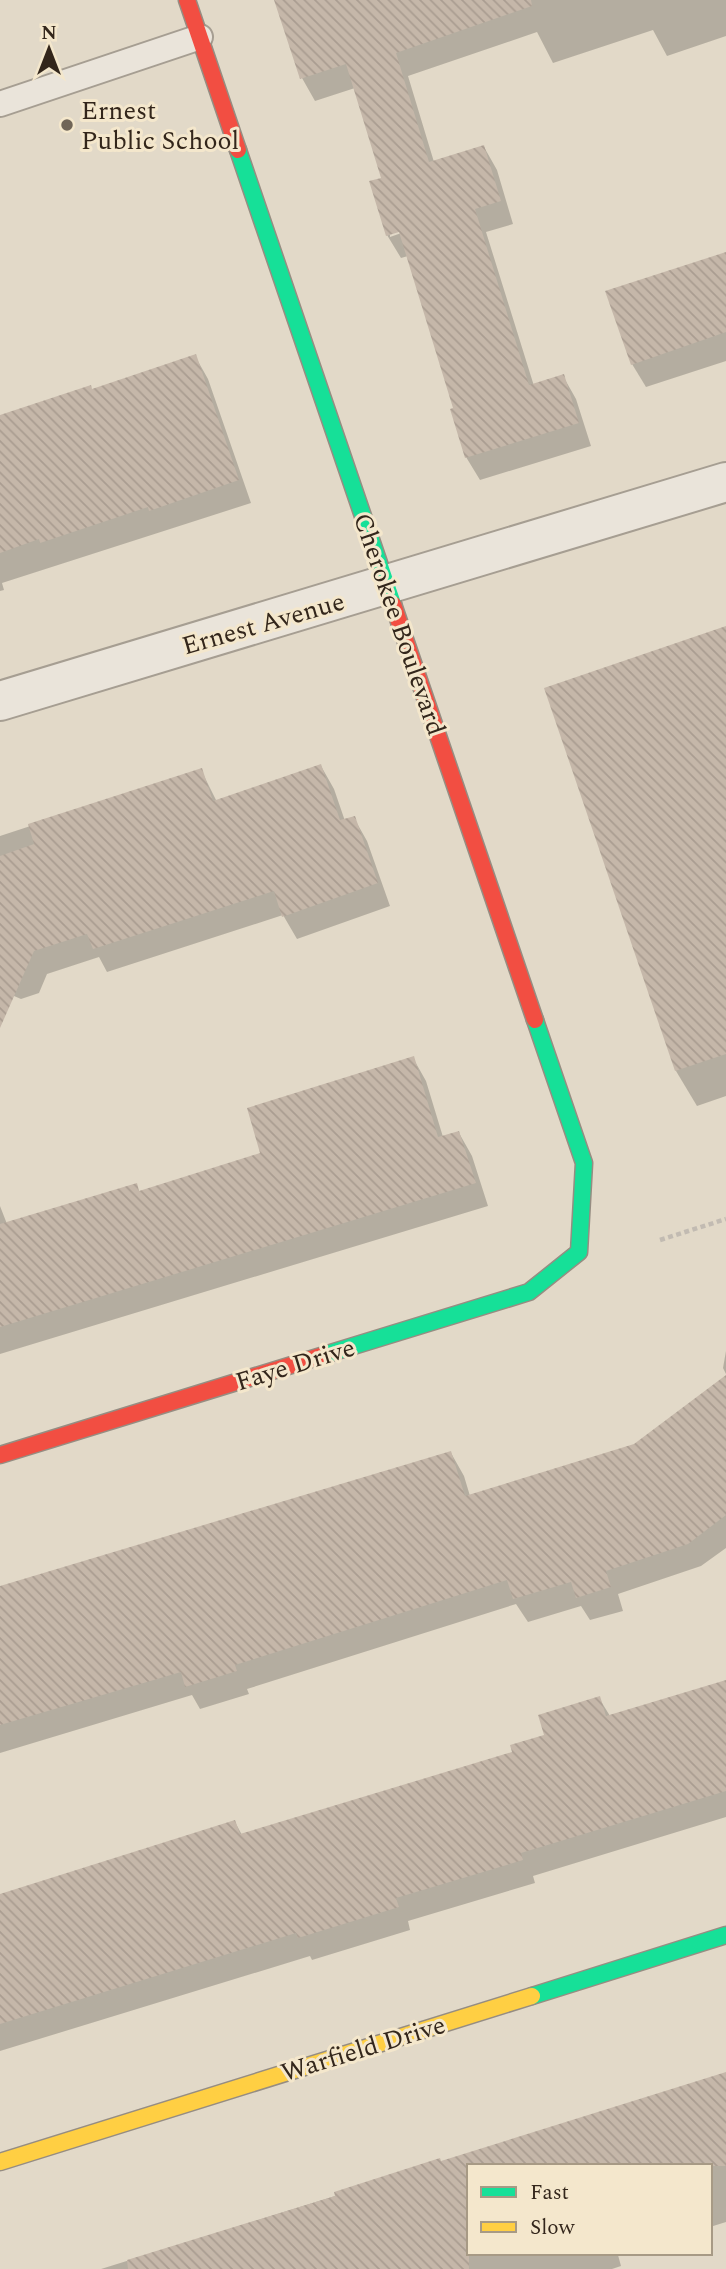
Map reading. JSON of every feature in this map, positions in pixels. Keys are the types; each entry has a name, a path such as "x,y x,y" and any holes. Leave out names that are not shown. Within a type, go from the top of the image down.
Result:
{"street":[{"name":"Cherokee Boulevard","path":"187,0 584,1163 579,1252"},
{"name":"Ernest Avenue","path":"0,701 726,482"},
{"name":"Faye Drive","path":"0,1455 529,1292 579,1252"},
{"name":"Warfield Drive","path":"0,2162 726,1935"}],"lane":[{"path":"0,104 200,37"}],"path":[{"path":"660,1240 726,1219"}],"building":[{"path":"274,0 531,0 532,6 396,53 429,162 484,145 501,201 475,209 529,385 564,374 579,423 465,458 450,409 453,408 399,232 386,236 369,181 381,178 346,64 300,79"},
{"path":"726,252 726,332 631,365 605,291"},
{"path":"196,354 239,480 149,511 148,507 40,543 39,539 0,553 0,415 91,385 92,389"},
{"path":"726,626 726,1054 675,1071 544,688"},
{"path":"321,764 340,820 355,816 378,883 282,917 274,891 93,949 87,934 34,951 0,1028 0,856 34,844 28,824 202,768 213,801"},
{"path":"414,1056 438,1137 459,1131 476,1183 0,1327 0,1224 137,1183 139,1191 260,1153 247,1108"},
{"path":"726,1375 726,1515 688,1544 606,1571 611,1587 576,1598 571,1582 513,1599 507,1580 235,1665 237,1671 185,1687 181,1672 0,1725 0,1586 451,1451 465,1496 634,1444"},
{"path":"726,1680 726,1791 521,1853 523,1860 396,1898 399,1907 298,1938 296,1933 0,2024 0,1894 235,1820 240,1834 512,1752 510,1745 544,1735 538,1715 600,1696 606,1716"},
{"path":"726,2072 726,2166 467,2164 469,2269 128,2269 127,2260 335,2196 334,2192 440,2158 441,2161"}],"traffic: fast":[{"path":"238,150 393,604"},
{"path":"324,1355 529,1292 579,1252 584,1163 535,1020"},
{"path":"532,1996 726,1935"}],"traffic: slow":[{"path":"0,2162 532,1996"}],"traffic: jam":[{"path":"187,0 238,150"},
{"path":"393,604 535,1020"},
{"path":"0,1455 324,1355"}],"place":[{"name":"Ernest Public School","path":"67,125"}]}
